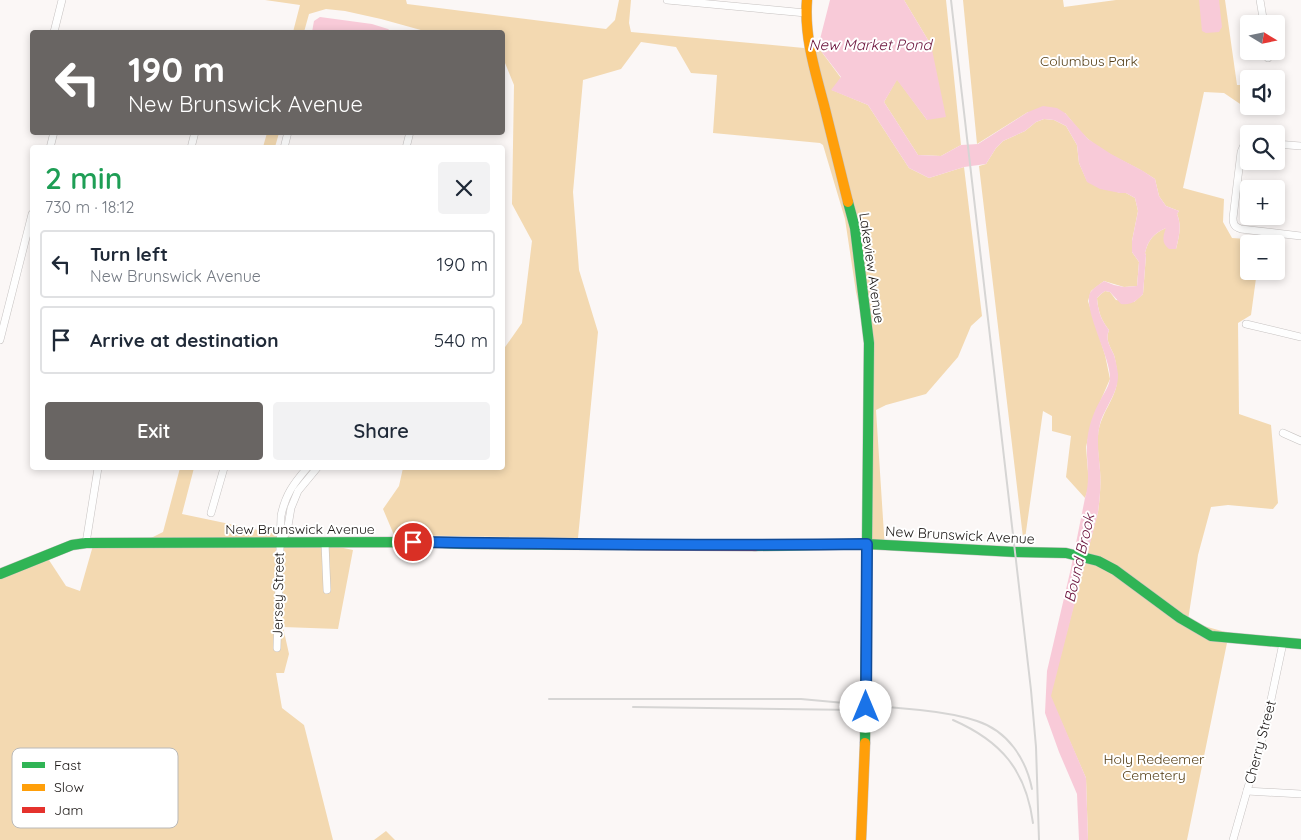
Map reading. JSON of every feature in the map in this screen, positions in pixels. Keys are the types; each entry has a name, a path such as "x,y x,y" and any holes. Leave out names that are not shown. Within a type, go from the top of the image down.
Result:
{"street":[{"path":"54,30 62,0"},
{"path":"667,0 806,13"},
{"name":"Lakeview Avenue","path":"807,0 807,31 812,60 855,228 869,343 864,783 860,840"},
{"path":"1260,0 1262,15"},
{"path":"1285,145 1301,146"},
{"path":"1240,160 1233,218 1236,228 1300,236"},
{"path":"0,340 30,222"},
{"path":"1246,324 1301,336"},
{"path":"1283,433 1301,441"},
{"path":"86,543 98,470"},
{"path":"211,512 223,470"},
{"name":"Jersey Street","path":"277,648 281,516 284,503 292,487 305,470"},
{"path":"279,542 287,532 291,508 298,491 315,470"},
{"name":"New Brunswick Avenue","path":"0,574 72,545 86,543 279,542 325,544 413,542 728,546 867,544 1066,553 1098,561 1115,570 1180,618 1211,636 1301,644"},
{"path":"325,544 327,590"},
{"name":"Cherry Street","path":"1233,840 1265,728 1283,643"},
{"path":"1247,791 1301,794"}],"green space":[{"path":"265,0 406,0 407,4 606,29 615,20 619,0 631,0 629,23 631,32 804,48 818,47 841,78 832,90 868,105 909,168 929,178 964,167 982,316 971,326 958,357 926,394 886,405 876,410 885,550 864,550 866,337 856,292 845,219 823,145 820,143 713,133 717,75 691,73 676,47 641,42 621,69 583,80 573,192 579,270 598,332 578,538 394,535 383,509 399,486 403,470 505,470 505,347 522,323 532,241 512,204 514,85 505,63 505,30 421,30 345,11 326,9 309,14 305,30 294,30 300,5"},
{"path":"904,0 946,0 961,145 941,156 918,155 884,102 897,79 927,120 931,45"},
{"path":"963,0 1063,0 1064,7 1116,0 1225,0 1237,85 1240,85 1240,104 1224,93 1204,92 1183,188 1224,199 1223,222 1232,238 1240,239 1240,280 1256,280 1251,315 1238,323 1239,414 1271,425 1278,503 1273,509 1228,505 1211,507 1198,555 1188,620 1229,633 1187,840 1088,840 1086,778 1050,696 1098,512 1100,486 1099,428 1117,385 1114,355 1108,340 1109,330 1100,315 1097,298 1105,291 1110,292 1116,300 1134,302 1143,294 1145,253 1148,244 1158,232 1166,228 1176,249 1180,232 1177,214 1179,211 1166,206 1159,196 1155,179 1095,145 1065,113 1028,112 977,144"},
{"path":"1044,119 1054,120 1066,126 1077,145 1079,163 1087,181 1120,193 1126,193 1135,198 1138,211 1132,241 1132,252 1139,262 1137,286 1124,287 1104,281 1091,291 1088,301 1105,355 1110,379 1093,418 1086,447 1088,489 1085,498 1066,477 1071,436 1052,431 1052,416 1043,411 1024,546 979,166 986,164 1003,141 1025,131 1036,122"},
{"path":"266,135 278,135 276,145 264,145"},
{"path":"179,470 193,470 182,514 353,550 338,629 283,627 289,654 284,673 276,673 282,708 304,725 333,840 0,840 0,572 45,554 66,586 80,591 94,542 139,544 163,532"},
{"path":"386,831 395,840 374,840"}],"water":[{"path":"830,0 904,0 931,45 946,117 927,120 897,80 884,102 918,155 941,156 961,145 978,144 1028,112 1043,106 1057,108 1065,113 1088,139 1155,179 1159,196 1166,206 1179,211 1177,214 1180,232 1176,249 1169,249 1164,242 1166,228 1158,232 1148,244 1145,253 1143,294 1128,304 1121,304 1110,292 1105,291 1097,298 1100,315 1109,330 1108,340 1114,355 1118,381 1100,424 1098,441 1100,486 1098,512 1051,696 1086,778 1088,840 1079,840 1077,794 1045,713 1047,671 1087,490 1087,442 1089,430 1094,413 1110,380 1109,368 1090,310 1090,293 1104,281 1124,287 1137,286 1139,262 1132,252 1132,241 1138,211 1135,198 1126,193 1100,189 1087,182 1079,163 1077,145 1066,126 1054,120 1044,119 1036,122 1025,131 1003,141 986,164 964,167 929,178 909,168 868,105 831,90 841,77 818,47"},
{"path":"1199,0 1219,0 1222,27 1219,32 1206,33 1202,31"},
{"path":"320,17 372,24 389,30 312,30 314,21"}],"railway":[{"path":"951,0 1031,690 1036,747 1039,840"},
{"path":"549,699 801,699 949,714 977,721 998,732 1006,739 1020,757 1032,789"},
{"path":"633,707 857,710"},
{"path":"953,720 985,738 1008,759 1024,788 1030,804 1033,823"}],"traffic: fast":[{"path":"848,202 855,228 869,343 865,743"},
{"path":"0,574 72,545 86,543 413,542 628,545"},
{"path":"755,546 867,544 1066,553 1098,561 1115,570 1180,618 1211,636 1301,644"}],"traffic: slow":[{"path":"807,0 807,27 811,53 848,202"},
{"path":"861,840 865,743"}],"traffic: jam":[{"path":"628,545 755,546"}],"route":[{"path":"413,542 728,546 867,544 866,707"}],"water label":[{"name":"New Market Pond","path":"870,44"},
{"name":"Bound Brook","path":"1079,558"}],"park label":[{"name":"Columbus Park","path":"1089,61"},
{"name":"Holy Redeemer Cemetery","path":"1154,768"}]}
